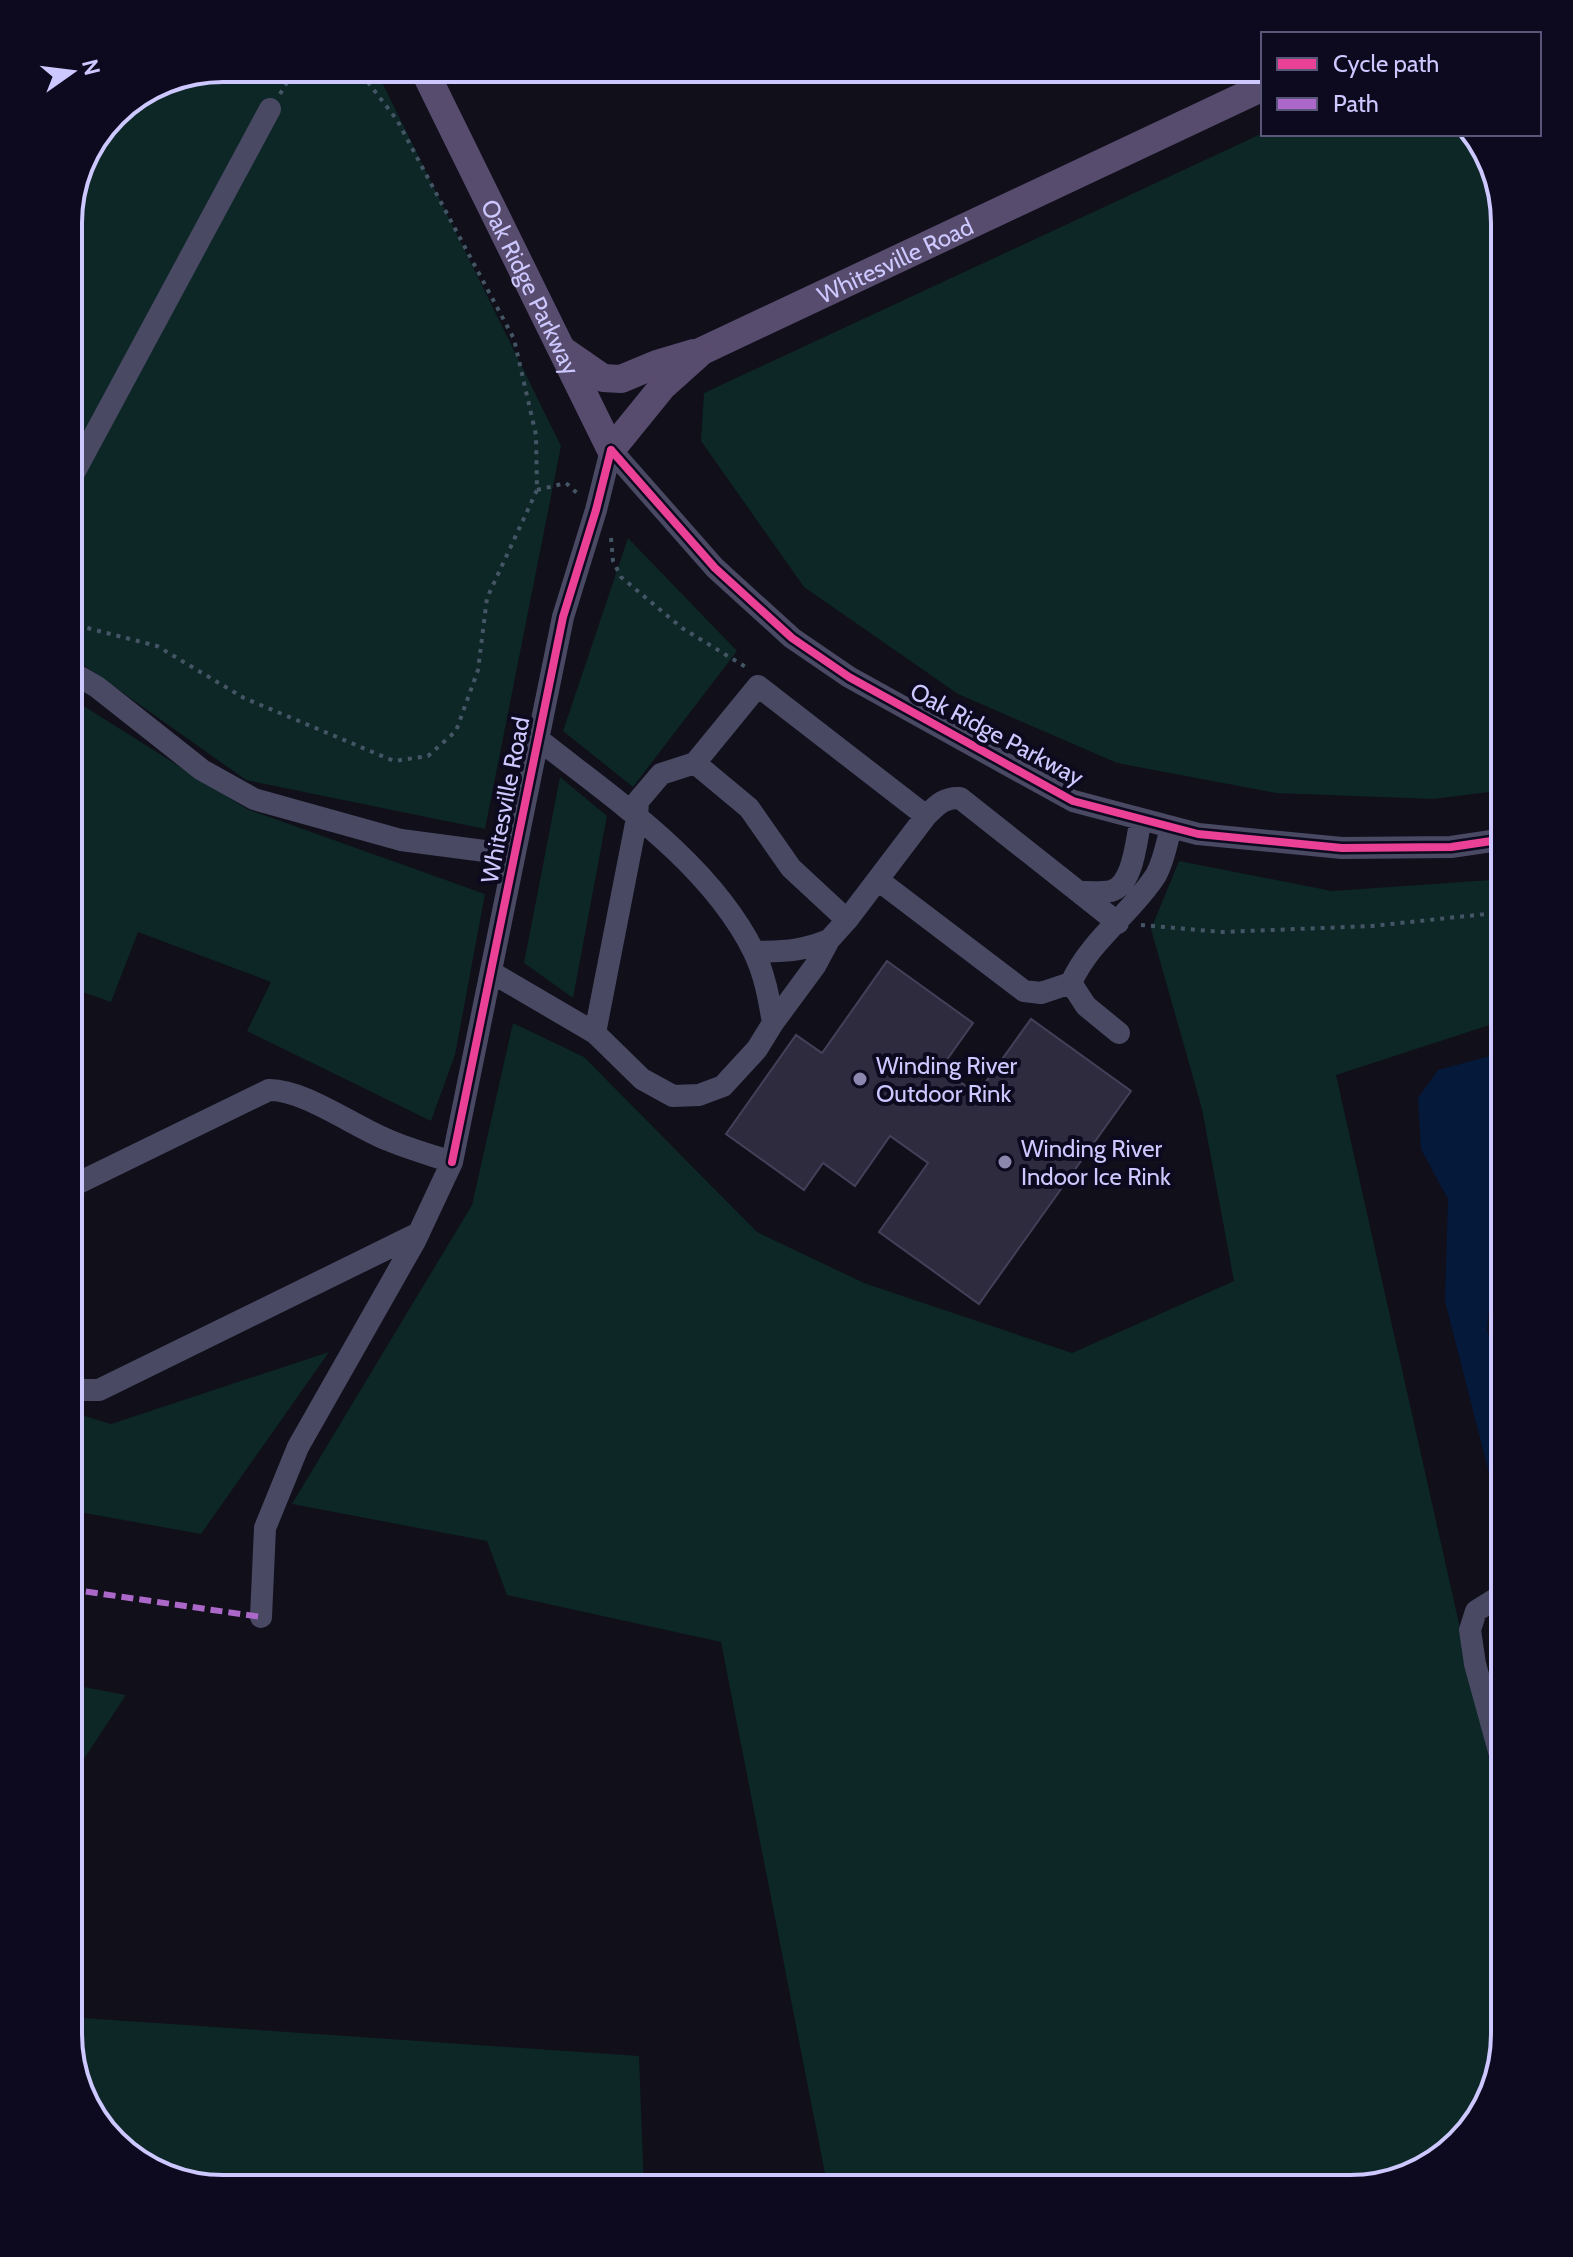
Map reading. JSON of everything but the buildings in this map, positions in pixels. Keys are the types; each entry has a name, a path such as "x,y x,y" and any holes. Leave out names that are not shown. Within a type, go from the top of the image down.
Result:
{"main road":[{"name":"Oak Ridge Parkway","path":"430,82 611,450"},
{"name":"Whitesville Road","path":"611,450 663,386 702,351 1261,88"},
{"path":"562,350 603,378 621,379 657,364 702,351"}],"street":[{"path":"82,458 270,109"},
{"name":"Whitesville Road","path":"261,1617 265,1528 298,1447 419,1233 452,1162 563,617 611,450"},
{"name":"Oak Ridge Parkway","path":"611,450 715,568 792,638 849,677 1073,801 1198,834 1342,848 1451,847 1491,841"},
{"path":"82,678 202,770 254,799 401,840 514,855"},
{"path":"595,1033 638,801 661,774 695,763 758,686 926,816"},
{"path":"538,739 661,837 716,894 754,952 767,986 773,1023"},
{"path":"695,763 749,808 791,868 847,920"},
{"path":"491,972 595,1033 642,1079 673,1096 699,1095 723,1086 757,1049 815,966 829,940 926,816 950,797 960,798 1118,923"},
{"path":"1079,892 1109,892 1119,888 1126,879 1141,819"},
{"path":"878,880 1024,991 1041,993 1071,983 1080,964 1108,930 1118,923 1157,872 1171,827"},
{"path":"754,952 789,952 829,940"},
{"path":"1071,983 1086,1006 1119,1033"},
{"path":"82,1181 269,1090 281,1090 386,1140 452,1162"},
{"path":"82,1390 99,1390 419,1233"},
{"path":"1491,1601 1476,1611 1470,1630 1475,1664 1491,1722"}],"path":[{"path":"270,109 287,82"},
{"path":"82,627 157,646 244,698 394,761 428,756 456,731 478,670 487,598 537,490 536,435 514,339 397,120 368,82"},
{"path":"537,490 566,483 596,510 610,533 613,561 621,577 682,628 750,669"},
{"path":"1118,923 1222,932 1372,926 1491,913"}],"green space":[{"path":"214,82 382,82 561,446 485,829 246,780 82,664 83,205 93,169 117,130 137,111 178,89"},
{"path":"1261,134 1461,136 1472,152 1486,186 1491,223 1491,792 1433,799 1276,793 1117,763 958,694 804,587 701,441 704,393"},
{"path":"628,538 737,651 633,787 563,731"},
{"path":"82,705 247,809 485,894 455,1055 431,1121 247,1031 271,982 138,932 111,1002 82,992"},
{"path":"560,777 607,816 573,998 524,963"},
{"path":"1179,861 1332,891 1491,880 1491,1025 1336,1075 1491,1767 1491,2034 1486,2071 1472,2105 1450,2134 1421,2156 1368,2174 825,2175 721,1642 507,1595 487,1541 292,1504 472,1205 513,1023 584,1057 757,1232 864,1283 1072,1353 1234,1281 1202,1109 1151,929"},
{"path":"329,1352 201,1534 82,1513 82,1415 111,1424"},
{"path":"82,1687 126,1695 82,1762"},
{"path":"82,2018 639,2056 643,2175 214,2175 178,2168 161,2160 130,2140 117,2127 101,2105 87,2071"}],"water":[{"path":"1491,1056 1491,1293 1487,1328 1491,1348 1489,1473 1445,1301 1448,1199 1421,1149 1418,1098 1438,1070"}],"marked path":[{"path":"82,1591 261,1617"}],"cycle path":[{"path":"611,450 715,568 792,638 849,677 1073,801 1198,834 1342,848 1451,847 1491,841"},
{"path":"452,1162 563,617 611,450"}],"place":[{"name":"Winding River Outdoor Rink","path":"860,1079"},
{"name":"Winding River Indoor Ice Rink","path":"1005,1162"}]}
